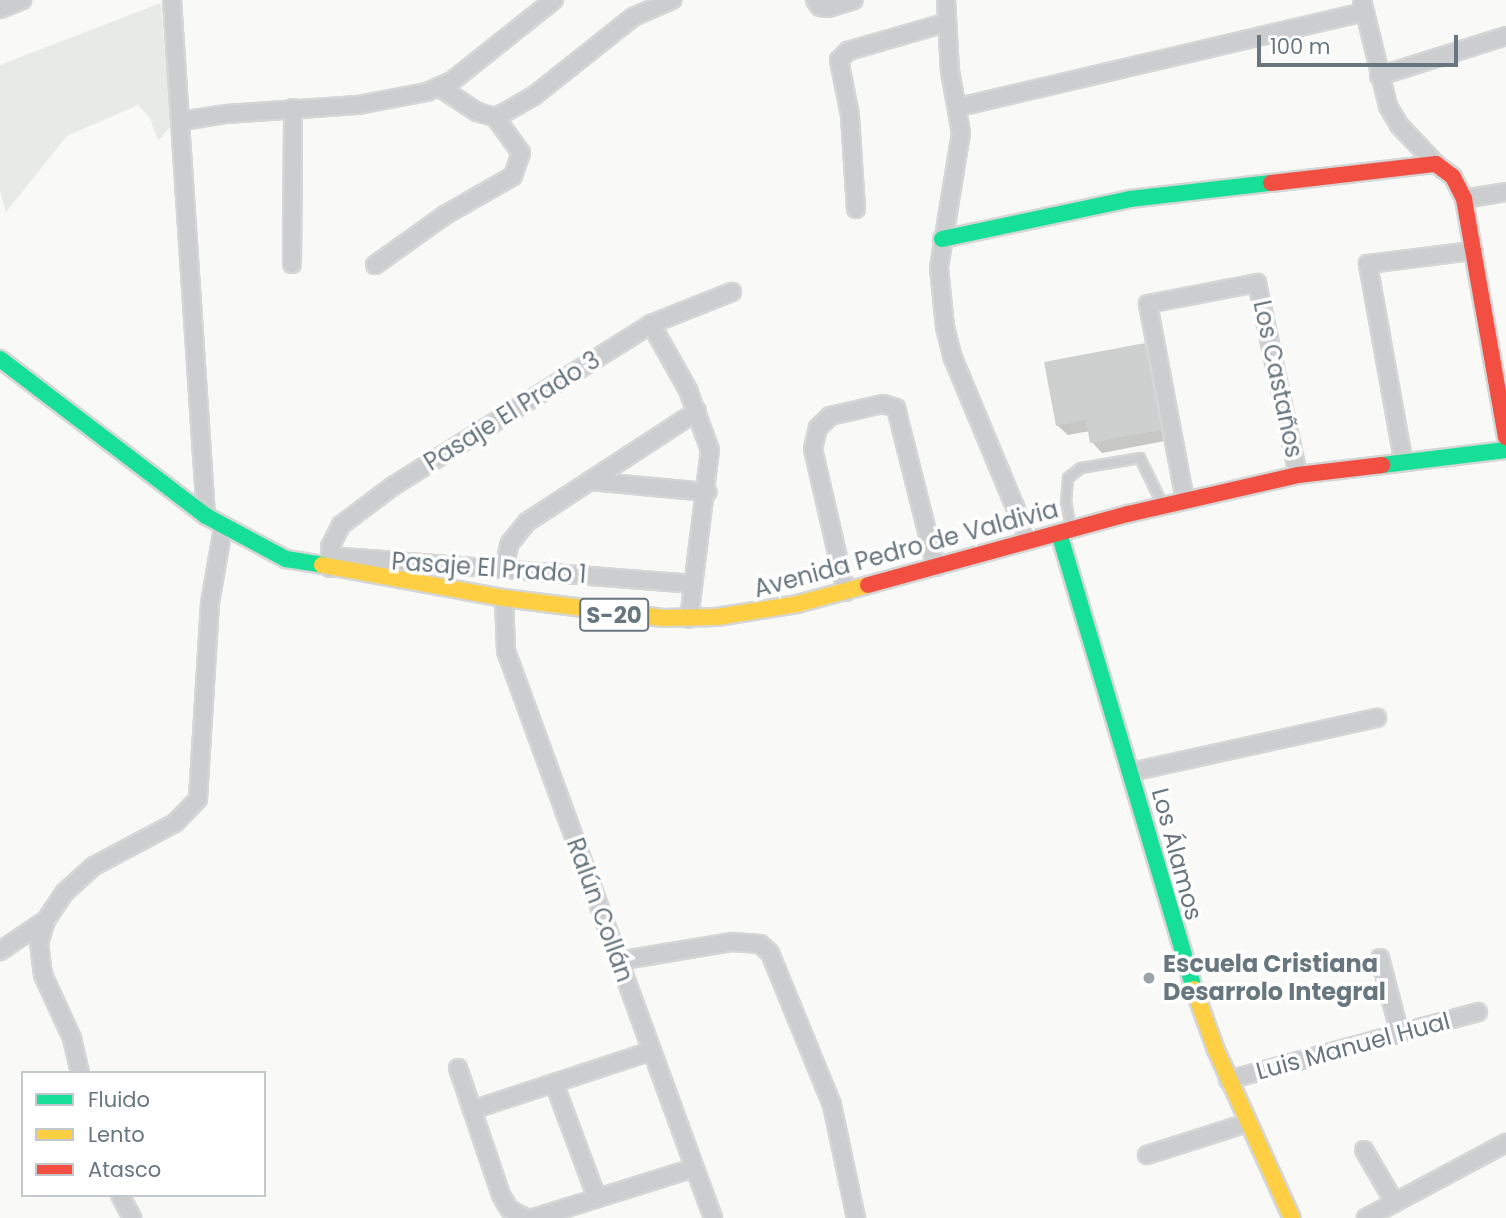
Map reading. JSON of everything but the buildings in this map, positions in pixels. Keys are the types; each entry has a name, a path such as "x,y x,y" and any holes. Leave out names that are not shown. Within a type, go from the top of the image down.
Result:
{"main road":[{"path":"942,239 1130,199 1436,164 1454,177 1464,199 1506,437"},
{"name":"Avenida Pedro de Valdivia","path":"0,359 223,528 286,559 330,562 504,598 612,614 689,619 772,610 1167,504 1298,475 1402,459 1506,450"},
{"name":"Los Álamos","path":"1065,531 1176,939 1228,1080 1292,1218"}],"street":[{"path":"0,9 22,0"},
{"path":"172,0 182,121 184,230 206,516"},
{"path":"182,121 292,108 358,105 439,87 452,81 554,0"},
{"path":"495,117 535,95 633,17 672,0"},
{"path":"815,0 820,7 828,8 855,0"},
{"path":"946,0 945,23 959,107 960,146 942,239 941,298 953,358 1029,541"},
{"path":"959,107 1363,6 1379,76 1392,115 1436,164"},
{"path":"856,209 850,115 839,60 848,51 945,23"},
{"path":"1379,76 1506,36"},
{"path":"375,265 445,215 513,176 521,153 495,117 477,111 439,87"},
{"path":"292,108 292,264"},
{"path":"1464,199 1506,192"},
{"path":"1402,459 1368,264 1473,251"},
{"name":"Los Castaños","path":"1185,500 1148,304 1257,283 1298,475"},
{"name":"Pasaje El Prado 3","path":"330,562 336,531 346,519 651,324 732,292"},
{"path":"651,324 698,411 710,450 691,584 689,619"},
{"path":"846,592 814,438 821,422 830,416 883,404 893,406 900,416 936,567"},
{"path":"504,568 506,551 520,528 698,411"},
{"path":"590,481 706,492"},
{"path":"80,1071 72,1038 43,975 39,943 46,920 65,892 94,866 175,823 198,799 210,603 223,528"},
{"name":"Pasaje El Prado 1","path":"330,562 504,568 691,584"},
{"name":"Ralún Collán","path":"504,598 506,651 713,1218"},
{"path":"1131,772 1377,718"},
{"path":"0,951 46,920"},
{"path":"618,961 732,942 760,944 771,953 832,1105 856,1218"},
{"path":"1380,958 1400,1034"},
{"name":"Luis Manuel Hual","path":"1228,1080 1478,1012"},
{"path":"472,1110 650,1051"},
{"path":"458,1068 501,1195 509,1209 526,1218"},
{"path":"554,1083 597,1198"},
{"path":"1147,1155 1247,1123"},
{"path":"1366,1218 1506,1143"},
{"path":"1364,1150 1395,1203"},
{"path":"534,1218 694,1168"},
{"path":"121,1197 132,1218"}],"lane":[{"path":"1065,531 1068,478 1081,468 1140,458 1148,465 1158,498 1167,504"}],"shaded area":[{"path":"161,3 171,126 158,141 150,118 138,105 67,136 6,212 0,191 0,65"}],"traffic: fast":[{"path":"942,239 1130,199 1271,183"},
{"path":"0,359 206,516 286,559 322,565"},
{"path":"1382,465 1506,450"},
{"path":"1059,533 1194,989"}],"traffic: slow":[{"path":"322,565 504,598 663,618 717,617 797,604 868,585"},
{"path":"1194,989 1216,1050 1292,1218"}],"traffic: jam":[{"path":"1271,183 1436,164 1453,177 1464,199 1506,437"},
{"path":"868,585 1128,514 1298,475 1382,465"}],"place":[{"name":"Escuela Cristiana Desarrolo Integral","path":"1149,978"}]}
